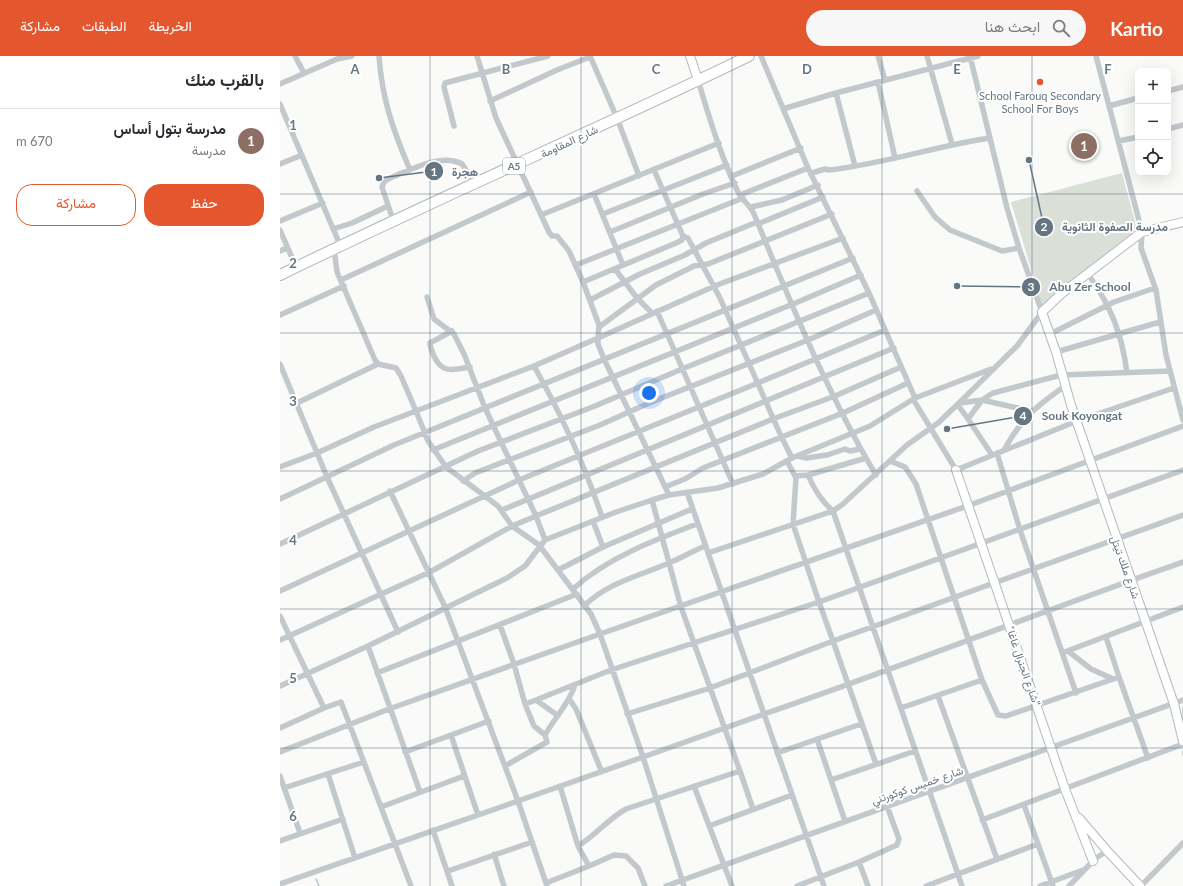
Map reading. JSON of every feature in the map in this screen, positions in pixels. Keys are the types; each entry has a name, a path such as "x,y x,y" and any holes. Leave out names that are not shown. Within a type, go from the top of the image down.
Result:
{"highway":[{"name":"شارع المقاومة","path":"280,275 393,220 518,164 749,56"}],"main road":[{"path":"690,56 698,80"},
{"path":"1042,312 1061,294 1142,232 1183,222"},
{"name":"شارع ملك تيتل","path":"1042,312 1056,352 1061,375 1116,539 1174,704 1183,740"},
{"name":"\"شارع الجنرال غاغا\"","path":"956,470 970,506 981,544 1037,704 1065,790 1076,814 1093,861"},
{"path":"1076,814 1107,851 1140,886"}],"street":[{"path":"296,56 304,73"},
{"path":"280,84 337,59 352,56"},
{"path":"379,56 380,80 384,101 410,170"},
{"path":"477,56 490,101 549,232 552,236 557,236 576,265 600,327 598,344 604,359 669,495"},
{"path":"454,126 444,87 445,83 535,57 548,56"},
{"path":"761,56 810,171 861,275 894,348 914,398 930,428 942,445 956,470 1077,421 1174,388"},
{"path":"878,56 884,80"},
{"path":"927,56 952,144"},
{"path":"783,109 836,93 978,56"},
{"path":"1096,56 1142,232 1141,248 1155,288 1160,308 1160,322 1170,371 1183,420"},
{"path":"490,101 590,57 617,118 639,176"},
{"path":"280,686 398,632 445,607 520,571 545,540 602,517 652,500 669,495 733,484 763,474 794,457 852,434 880,420 914,398 1000,365 1023,340 1042,312 1019,248 1007,208 971,57"},
{"path":"698,80 719,143 735,183 741,196 751,207 774,264 808,340 852,434 876,475"},
{"path":"878,82 895,158"},
{"path":"1171,90 1183,87"},
{"path":"836,93 855,166"},
{"path":"1109,106 1135,99"},
{"path":"280,104 333,229 337,247 336,266 378,364"},
{"path":"1171,128 1183,125"},
{"path":"1119,142 1135,137"},
{"path":"576,265 678,224 741,196 810,171 855,166 952,144 990,138"},
{"path":"541,215 719,143"},
{"path":"732,176 801,148"},
{"path":"280,164 302,155"},
{"path":"393,220 382,188 384,182 410,170 443,160 457,161 462,164 474,183"},
{"path":"603,214 727,164"},
{"path":"654,170 683,236 688,238 703,265 767,401 781,436 794,457"},
{"path":"610,232 670,207 735,183"},
{"path":"751,207 782,200 818,185"},
{"path":"917,191 935,217 950,230 1002,252 1019,248"},
{"path":"341,280 531,192"},
{"path":"594,194 623,265"},
{"path":"590,300 640,274 694,251 706,243 823,197"},
{"path":"280,221 323,203"},
{"path":"333,229 356,221 388,206"},
{"path":"600,327 656,285 694,266 703,265 832,214"},
{"path":"280,230 296,267"},
{"path":"583,282 680,241 683,236"},
{"path":"280,467 317,453 374,427 534,366 713,287 843,238"},
{"path":"280,251 287,248"},
{"path":"280,499 424,433 853,258"},
{"path":"615,269 637,298 655,312 667,334 733,484"},
{"path":"1088,274 1108,305 1120,333 1127,373"},
{"path":"433,450 614,378 674,351 793,304 861,275"},
{"path":"280,315 344,286"},
{"path":"1050,334 1108,305 1155,288"},
{"path":"280,544 390,491 501,442 595,406 869,293"},
{"path":"427,297 435,320 452,331 470,367 485,408 536,516 545,540"},
{"path":"463,481 475,473 808,340 876,310"},
{"path":"1056,352 1160,322"},
{"path":"280,591 360,552 519,480 698,406 818,359 885,330"},
{"path":"452,331 430,343 430,347 437,363 442,368 451,369 470,367"},
{"path":"502,510 585,474 647,451 894,348"},
{"path":"280,364 360,552 398,632"},
{"path":"297,404 378,364 396,368 416,411 424,433 433,450 446,467 502,510 512,526 539,546 591,614 600,634 643,757 683,883"},
{"path":"534,366 544,383 578,456 602,517"},
{"path":"280,640 430,572 512,526 773,418 835,396 901,367"},
{"path":"708,553 833,511 876,475 914,439 959,404 993,368"},
{"path":"968,419 982,400 993,393 1061,375 1170,371"},
{"path":"665,487 685,479 703,468 781,436 843,413 908,383"},
{"path":"1004,450 1019,425 1031,411 1065,386"},
{"path":"959,404 982,400 1031,411"},
{"path":"959,404 968,419 994,454 1033,569 1065,652 1076,693"},
{"path":"280,752 389,709 600,634 722,593 846,548 970,506 1183,426"},
{"path":"794,457 807,458 827,455 845,449 850,451 860,449"},
{"path":"795,476 808,475 866,458"},
{"path":"787,461 795,476 793,524 805,563 876,764"},
{"path":"890,461 901,464 911,474 916,484 982,680 997,713 1000,716 1006,716 1037,704 1076,693 1116,678"},
{"path":"525,704 612,670 860,588 1183,470"},
{"path":"808,475 818,495 833,511 889,671 914,751 962,886"},
{"path":"390,491 430,572 445,607 489,721 547,885 614,855 626,856 638,868 645,886"},
{"path":"687,492 735,630 748,673 764,714 824,886"},
{"path":"652,500 681,607 753,809"},
{"path":"558,570 603,547 658,522 692,509"},
{"path":"627,714 710,688 954,596 1183,515"},
{"path":"593,521 603,547"},
{"path":"572,589 602,566 662,538 697,524"},
{"path":"584,606 593,597 622,582 669,563 705,546"},
{"path":"280,884 602,770 889,671 968,639 1183,562"},
{"path":"377,673 576,594"},
{"path":"1065,652 1183,607"},
{"path":"280,616 324,708"},
{"path":"500,625 514,664 525,704 534,726 545,735 547,742 505,766"},
{"path":"1106,637 1116,678 1134,719 1148,758"},
{"path":"368,646 389,709 420,792"},
{"path":"1065,652 1091,669 1116,678"},
{"path":"901,708 982,680"},
{"path":"545,735 557,715 570,700 575,685"},
{"path":"938,696 997,859"},
{"path":"536,700 557,715"},
{"path":"570,700 576,708 602,770"},
{"name":"شارع خميس كوكورتني","path":"666,886 683,883 724,865 1134,719 1183,700"},
{"path":"280,728 341,702 351,724 410,886"},
{"path":"405,752 489,721"},
{"path":"777,753 861,724"},
{"path":"451,735 478,815"},
{"path":"817,739 845,821"},
{"path":"982,820 1065,790 1183,744"},
{"path":"831,780 914,751"},
{"path":"284,788 364,762"},
{"path":"578,846 588,840 615,815 655,798 740,771"},
{"path":"328,774 355,858"},
{"path":"280,776 300,833"},
{"path":"381,807 464,776"},
{"path":"560,786 578,846 589,866"},
{"path":"694,786 732,886"},
{"path":"709,826 792,795"},
{"path":"1024,805 1053,884"},
{"path":"797,886 894,847 898,843 899,839 887,806"},
{"path":"280,841 300,833 343,820"},
{"path":"433,830 452,886"},
{"path":"448,871 532,842"},
{"path":"1140,886 1183,843"},
{"path":"926,886 1038,844"},
{"path":"1071,886 1093,861 1107,851"},
{"path":"494,854 504,886"},
{"path":"859,862 868,886"},
{"path":"1040,886 1053,884 1085,870"}],"shaded area":[{"path":"1122,173 1138,233 1042,306 1011,202"}],"waterway":[{"path":"1183,707 1183,725"},
{"path":"316,879 319,886"}],"place":[{"name":"School Farouq Secondary School For Boys","path":"1040,82"},
{"name":"مدرسة بتول أساس","path":"1084,146"},
{"name":"مدرسة الصفوة الثانوية","path":"1029,160"},
{"name":"هجرة","path":"379,178"},
{"name":"Abu Zer School","path":"957,286"},
{"name":"Souk Koyongat","path":"947,429"}]}
